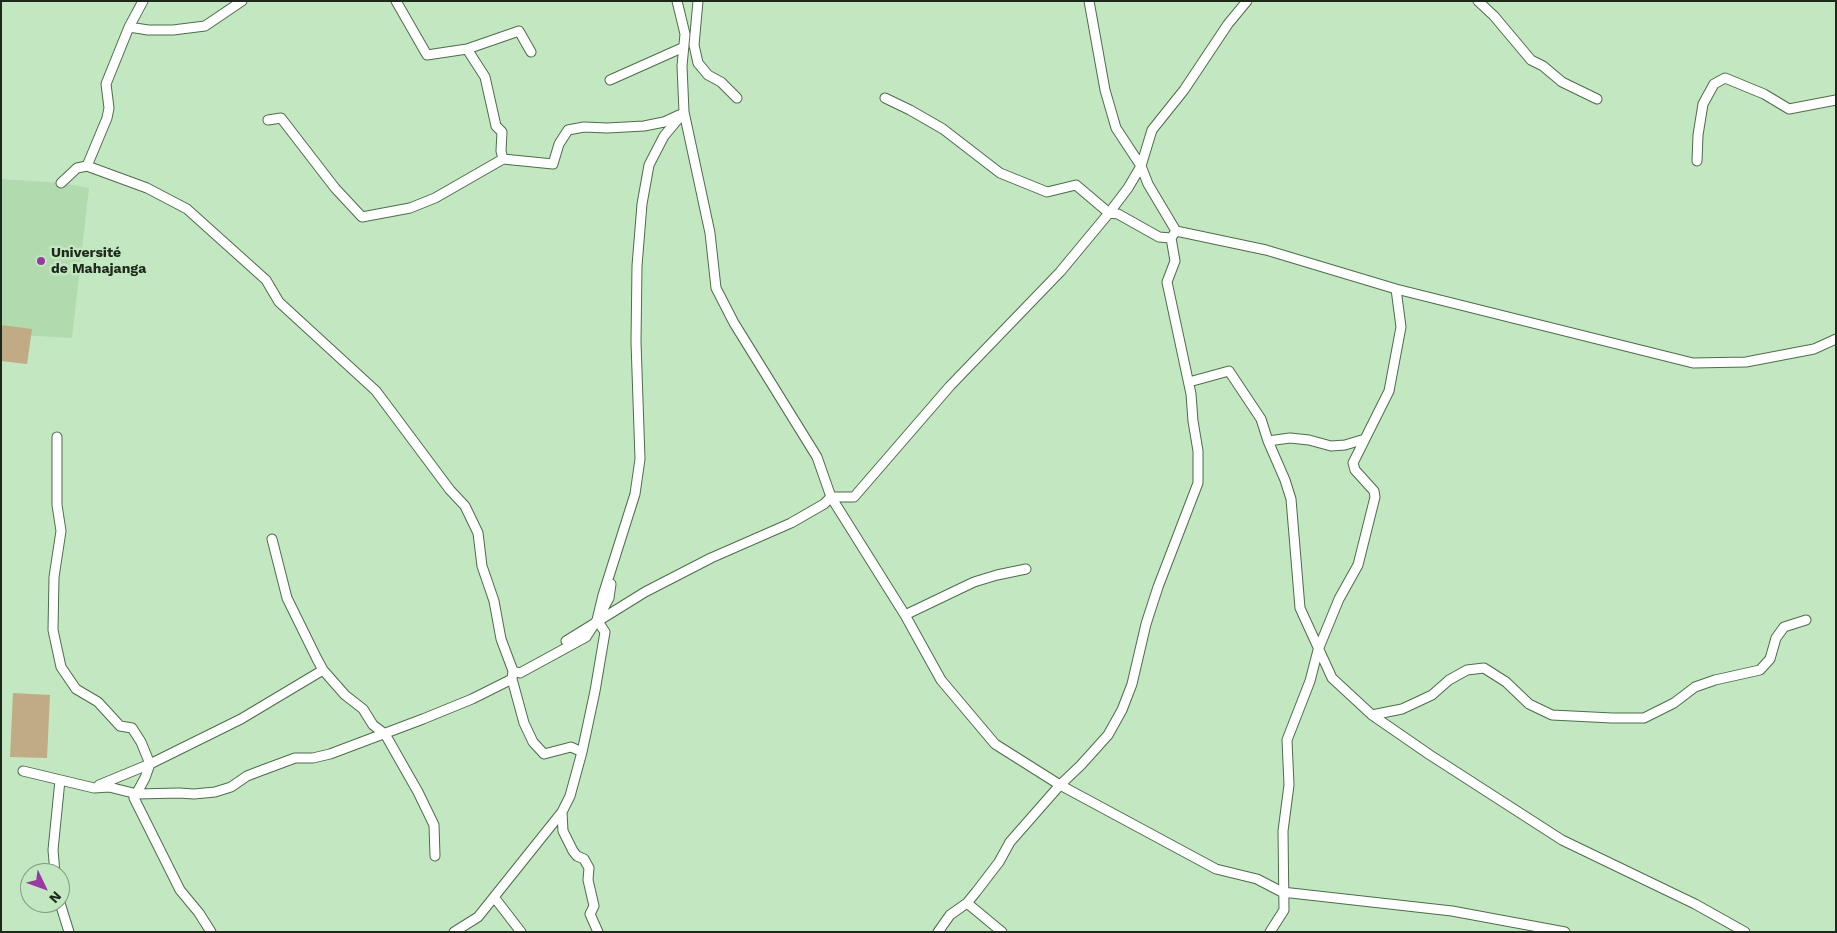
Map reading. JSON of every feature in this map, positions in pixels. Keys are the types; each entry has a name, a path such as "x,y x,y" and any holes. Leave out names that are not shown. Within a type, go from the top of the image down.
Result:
{"street":[{"path":"87,166 107,118 109,108 106,84 129,27 143,1"},
{"path":"129,27 165,30 205,26 242,1"},
{"path":"396,1 427,56 467,49 519,31 531,52"},
{"path":"677,1 685,34 682,66 684,112 710,233 716,288 734,323 817,457 832,497 905,615 941,680 995,744 1060,785 1216,869 1256,879 1282,892 1452,911 1565,932"},
{"path":"698,1 694,45 698,63 708,76 721,82 737,98"},
{"path":"938,932 950,915 967,903 999,862 1010,842 1060,785 1108,735 1122,710 1132,684 1146,624 1158,587 1198,483 1198,451 1189,382 1167,282 1175,261 1174,235 1141,166 1116,128 1105,90 1089,1"},
{"path":"566,641 597,620 645,592 711,558 791,523 824,504 832,497 854,497 950,386 1060,272 1109,213 1128,188 1141,166 1152,130 1184,90 1228,24 1248,1"},
{"path":"1478,1 1494,16 1532,60 1543,66 1562,82 1597,99"},
{"path":"610,80 684,47"},
{"path":"467,49 485,77 496,126 502,132 501,151 503,159"},
{"path":"1697,161 1698,135 1703,104 1714,84 1725,78 1764,94 1789,109 1836,100"},
{"path":"885,98 942,129 1000,173 1047,192 1076,185 1109,213 1118,214 1159,237 1174,235 1266,250 1396,289 1693,363 1746,362 1814,349 1836,339"},
{"path":"268,120 281,118 334,188 362,217 410,208 435,198 503,159 553,164 560,144 568,130 584,126 607,128 644,126 664,122 684,112"},
{"path":"24,771 94,788 109,787 137,794 215,792 231,787 247,776 295,758 313,758 330,754 472,699 512,675 520,673 586,636 610,598 612,566 635,494 640,459 636,342 637,266 642,204 649,165 664,136 684,112"},
{"path":"60,183 77,168 87,166 147,188 187,209 266,280 279,302 376,390 450,490 465,506 478,533 482,566 494,601 501,639 524,724 533,742 544,754 571,747 582,752"},
{"path":"1270,932 1284,910 1282,892 1283,831 1289,784 1287,740 1310,681 1318,650 1339,599 1358,565 1375,497 1374,491 1355,470 1353,463 1389,391 1402,327 1396,289"},
{"path":"1189,382 1229,371 1261,419 1292,499 1300,608 1332,678 1372,714 1430,756 1562,840 1695,904 1745,932"},
{"path":"57,437 57,505 61,531 54,577 53,630 61,667 76,689 98,702 120,726 132,728 141,742 150,764 134,798 180,890 199,913 211,932"},
{"path":"1268,441 1290,438 1331,446 1345,446 1365,439"},
{"path":"272,539 287,598 323,670 345,695 363,709 373,725 385,734 418,792 434,825 435,856"},
{"path":"905,615 974,582 1026,569"},
{"path":"454,932 478,917 562,812 570,796 582,752 606,632 597,620"},
{"path":"1372,714 1402,709 1432,695 1449,680 1467,670 1484,668 1506,682 1529,704 1552,715 1644,718 1674,703 1695,687 1723,678 1760,670 1770,659 1776,638 1784,627 1806,620"},
{"path":"94,788 150,764 241,719 323,670"},
{"path":"54,863 53,850 60,780"},
{"path":"562,812 563,831 573,851 584,859 589,868 588,880 594,906 590,914 598,932"},
{"path":"494,897 521,932"},
{"path":"967,903 1002,932"},
{"path":"63,913 69,932"}],"shaded area":[{"name":"Université de Mahajanga","path":"1,179 61,183 89,188 72,338 1,334"},
{"path":"1,325 32,329 27,364 1,361"},
{"path":"13,693 50,695 47,758 10,757"}],"place":[{"name":"Université de Mahajanga","path":"41,261"}]}
